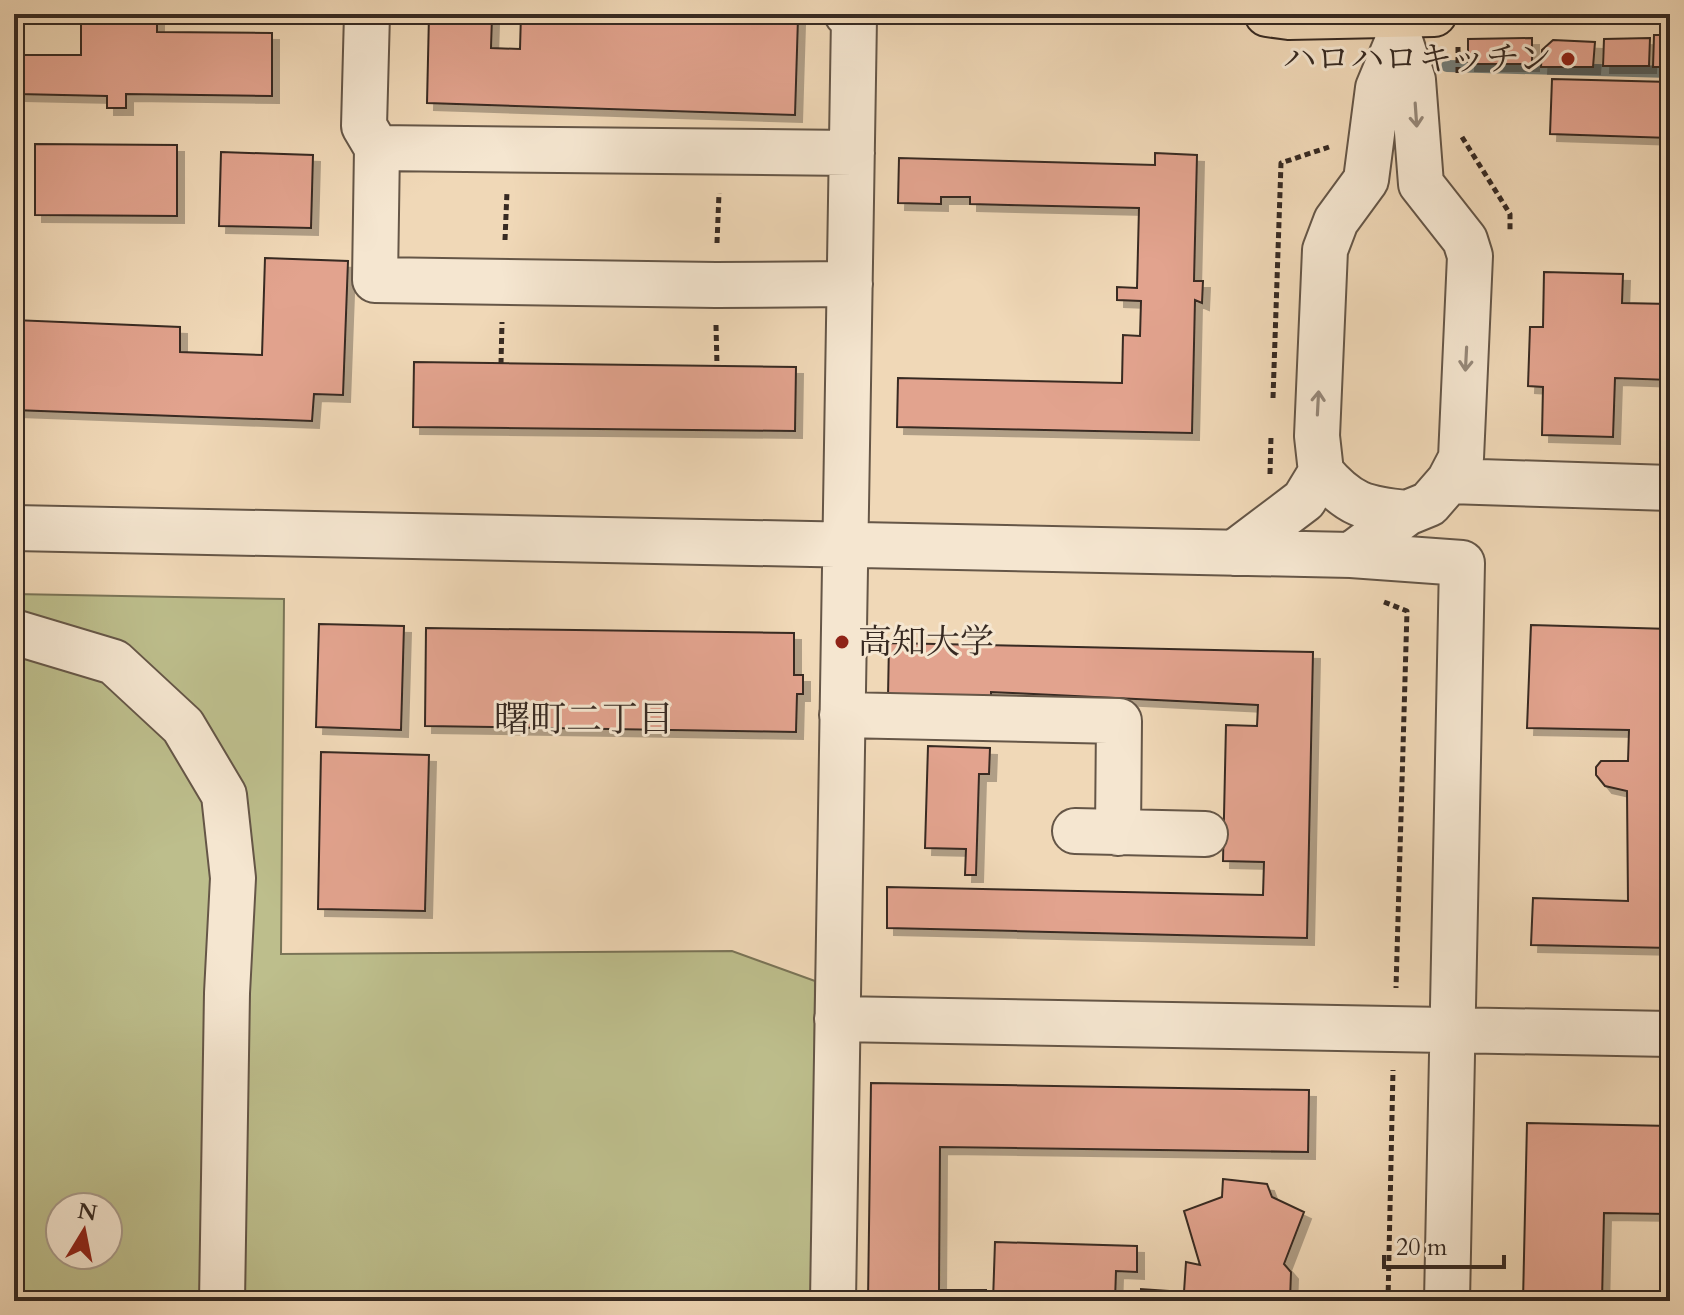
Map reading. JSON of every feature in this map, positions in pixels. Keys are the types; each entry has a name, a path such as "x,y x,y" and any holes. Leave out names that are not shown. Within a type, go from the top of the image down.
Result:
{"main road":[{"path":"1267,14 1408,23"}],"lane":[{"path":"367,14 364,126 377,148 375,280 850,284"},
{"path":"833,1301 854,18 847,14"},
{"path":"1407,513 1374,510 1340,495 1321,472 1317,436 1325,250 1336,221 1366,180 1378,88 1408,23"},
{"path":"1351,555 1407,513 1429,504 1449,481 1461,458 1470,256 1465,240 1421,184 1408,23"},
{"path":"377,148 852,153"},
{"path":"1346,207 1394,198 1439,209"},
{"path":"1234,553 1304,500 1321,472"},
{"path":"1449,481 1670,488"},
{"path":"14,528 1351,555 1462,563 1447,1301"},
{"path":"14,632 114,662 183,726 224,795 233,878 227,993 222,1301"},
{"path":"842,715 1119,721 1118,833"},
{"path":"1075,831 1205,834"},
{"path":"837,1019 1670,1034"}],"green space":[{"path":"14,594 284,599 281,954 732,951 815,981 813,1301 14,1301"}],"building":[{"path":"81,14 157,14 157,32 272,33 272,96 126,94 126,108 107,108 107,96 18,94 19,55 81,55"},
{"path":"521,14 798,18 795,115 427,103 429,15 492,17 491,48 520,49"},
{"path":"1654,35 1670,35 1670,67 1653,67"},
{"path":"1532,38 1532,64 1468,64 1468,39"},
{"path":"1650,38 1649,66 1603,66 1604,39"},
{"name":"ハロハロキッチン","path":"1553,40 1595,42 1593,67 1541,67 1542,50"},
{"path":"1552,79 1670,82 1670,138 1550,134"},
{"path":"35,144 177,145 177,216 35,215"},
{"path":"221,152 313,155 311,228 219,226"},
{"path":"1155,153 1197,155 1194,281 1203,281 1202,303 1195,300 1192,433 897,427 898,378 1122,383 1123,335 1140,336 1141,301 1117,300 1117,287 1137,288 1139,208 970,204 970,197 941,197 941,204 898,203 899,158 1155,165"},
{"path":"265,258 348,261 343,395 314,394 312,421 14,410 14,320 180,327 180,352 262,355"},
{"path":"1544,272 1623,274 1622,303 1670,304 1670,380 1615,378 1613,437 1542,435 1543,387 1528,386 1530,327 1543,327"},
{"path":"414,362 796,367 795,431 413,427"},
{"path":"319,624 404,626 401,730 316,727"},
{"path":"1531,625 1670,629 1670,948 1531,945 1533,898 1628,901 1627,791 1605,786 1596,775 1596,767 1601,761 1628,761 1629,730 1527,728"},
{"path":"426,628 794,633 794,675 803,675 803,694 797,694 796,732 425,726"},
{"path":"889,643 1313,652 1307,938 887,928 887,887 1263,895 1264,862 1223,861 1226,725 1257,726 1258,705 991,692 991,701 888,697"},
{"path":"928,746 990,748 989,774 979,774 976,875 965,875 966,849 925,848"},
{"path":"321,752 429,755 425,911 318,909"},
{"path":"871,1083 1309,1090 1308,1152 940,1147 939,1290 986,1290 986,1301 868,1301"},
{"path":"1527,1123 1670,1126 1670,1214 1604,1213 1602,1301 1523,1301"},
{"path":"1223,1179 1267,1184 1272,1197 1304,1212 1284,1264 1291,1272 1290,1301 1141,1301 1141,1289 1184,1292 1186,1262 1200,1265 1184,1211 1222,1197"},
{"path":"995,1242 1137,1246 1137,1272 1116,1271 1115,1301 993,1301"}],"waterway":[{"path":"1447,66 1670,72"}],"place":[{"name":"ハロハロキッチン","path":"1568,59"},
{"name":"高知大学","path":"842,642"}],"district":[{"name":"曙町二丁目","path":"584,719"}]}
